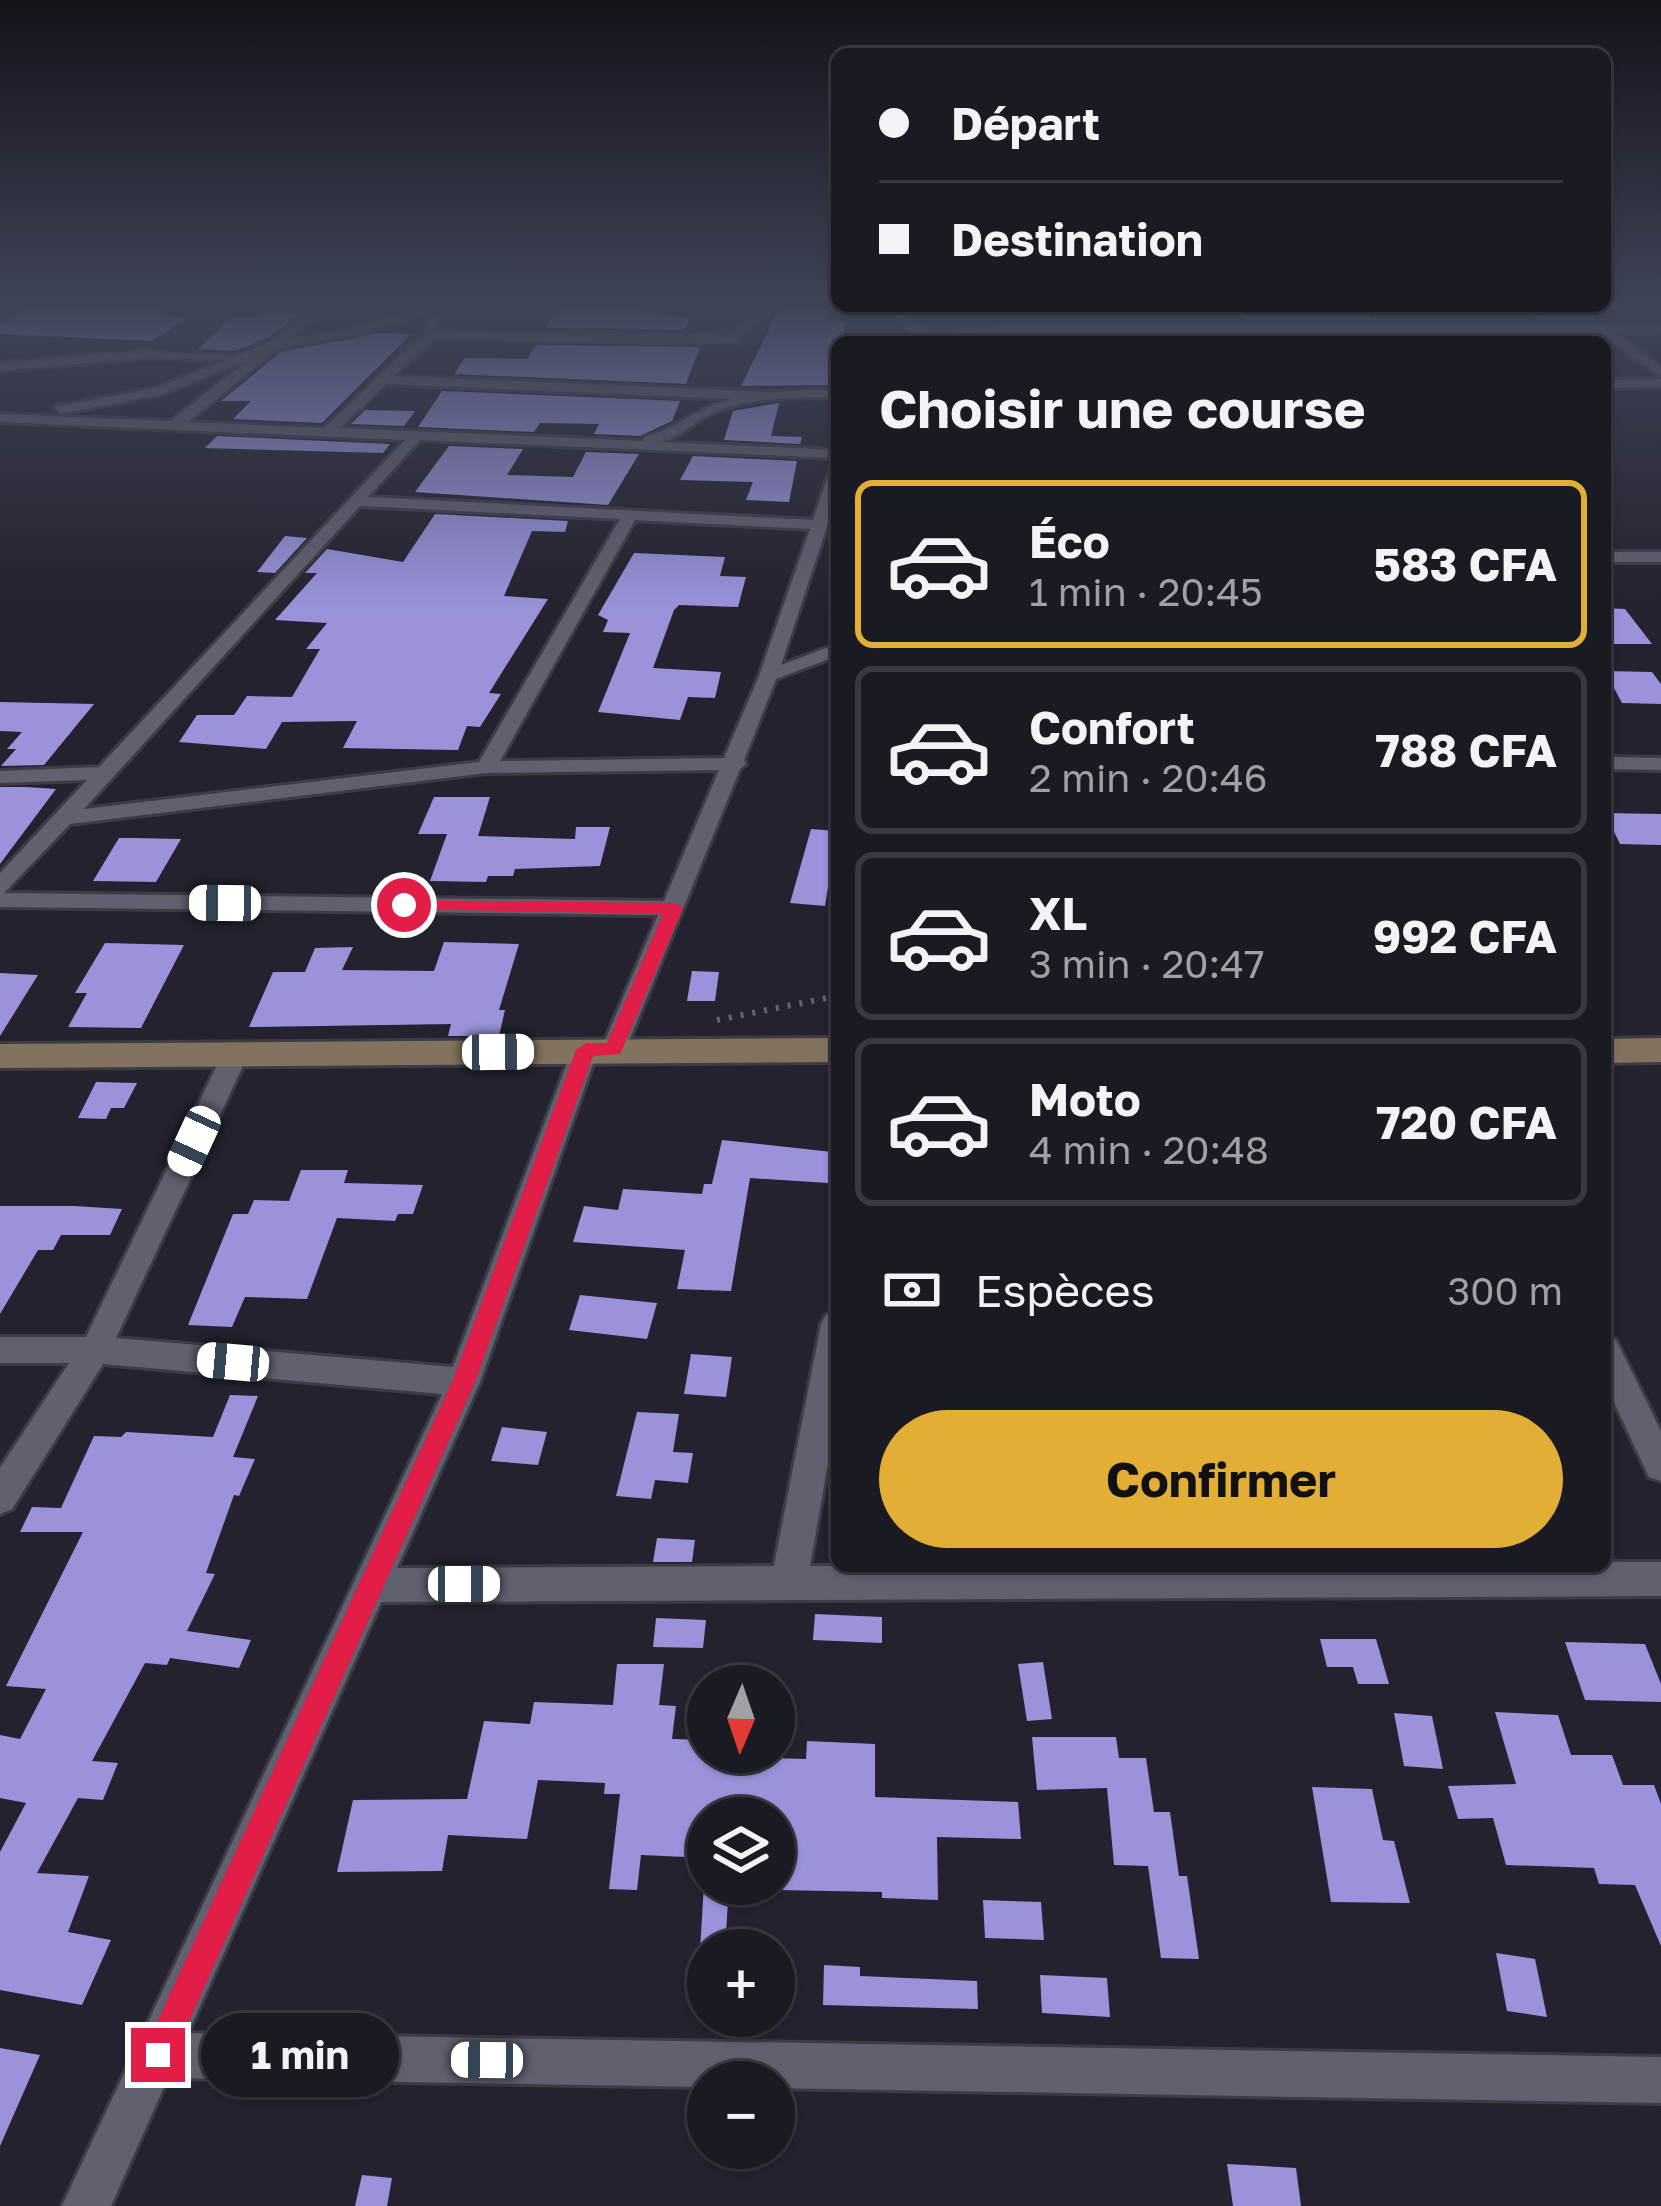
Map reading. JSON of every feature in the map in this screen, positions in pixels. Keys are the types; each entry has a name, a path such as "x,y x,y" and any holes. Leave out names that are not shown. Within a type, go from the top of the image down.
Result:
{"main road":[{"path":"0,1055 831,1050"},
{"path":"1611,1051 1661,1050"}],"street":[{"path":"8,419 73,407"},
{"path":"174,426 198,407"},
{"path":"328,432 355,407"},
{"path":"623,445 673,435 687,417 726,407"},
{"path":"8,419 831,454"},
{"path":"0,886 416,436"},
{"path":"86,2206 464,1382 600,1050 674,908 736,764 831,491"},
{"path":"356,501 820,525"},
{"path":"486,767 630,515"},
{"path":"1611,557 1661,557"},
{"path":"768,676 831,652"},
{"path":"1611,763 1661,764"},
{"path":"63,818 486,767 736,764"},
{"path":"0,777 104,773"},
{"path":"0,900 674,908"},
{"path":"0,1498 95,1350 234,1057"},
{"path":"0,1350 95,1350 464,1382"},
{"path":"789,1581 831,1356"},
{"path":"1611,1362 1661,1466"},
{"path":"371,1586 1661,1579"},
{"path":"158,2055 1661,2080"}],"path":[{"path":"715,1020 831,997"}],"building":[{"path":"245,407 338,407 322,423 233,419"},
{"path":"431,407 678,407 672,421 640,436 594,434 599,424 540,423 534,432 418,427"},
{"path":"778,407 771,436 802,437 800,444 724,440 733,411"},
{"path":"365,410 415,411 404,426 351,424"},
{"path":"217,436 390,444 383,453 205,448"},
{"path":"449,446 523,449 507,475 573,477 586,452 639,454 608,505 415,492"},
{"path":"693,456 797,461 789,502 746,500 753,482 680,480"},
{"path":"435,514 568,521 565,532 532,531 504,596 548,599 489,693 501,694 480,727 467,726 458,750 343,748 357,721 282,722 266,749 179,742 197,715 234,715 247,696 292,697 320,649 306,649 327,623 275,620 317,573 305,573 327,549 403,562"},
{"path":"285,536 307,538 275,573 257,572"},
{"path":"634,553 725,557 720,576 746,577 738,607 679,605 674,610 653,668 721,672 715,698 688,697 680,720 598,712 630,633 603,632 608,620 598,615"},
{"path":"1611,608 1625,609 1652,644 1611,644"},
{"path":"1611,671 1652,672 1661,684 1661,704 1622,703 1611,682"},
{"path":"0,702 94,704 44,765 1,766 16,749 7,749 22,732 0,731"},
{"path":"0,787 56,789 0,864"},
{"path":"434,797 490,797 478,836 575,839 576,827 610,827 600,866 515,869 513,876 488,876 486,882 430,881 447,834 418,834"},
{"path":"1611,813 1661,814 1661,845 1620,844"},
{"path":"811,829 831,831 825,906 790,903"},
{"path":"119,838 181,839 156,882 93,881"},
{"path":"444,942 519,944 499,1010 505,1010 499,1036 448,1036 451,1024 249,1027 273,972 305,972 315,948 353,947 342,970 434,971"},
{"path":"105,943 184,945 141,1028 68,1027 87,993 75,993"},
{"path":"692,971 719,972 715,1001 687,1001"},
{"path":"0,973 38,975 0,1036"},
{"path":"96,1082 137,1083 124,1108 111,1108 106,1119 78,1118"},
{"path":"722,1140 831,1152 828,1183 750,1178 731,1291 677,1289 685,1250 573,1242 584,1206 618,1210 623,1189 702,1194 704,1184 712,1184"},
{"path":"301,1170 348,1170 344,1183 423,1185 413,1214 398,1214 395,1221 337,1218 307,1299 245,1297 232,1327 188,1325 233,1214 248,1214 254,1200 289,1201"},
{"path":"0,1206 122,1209 110,1235 61,1235 53,1250 38,1250 0,1314"},
{"path":"580,1295 657,1303 647,1339 569,1330"},
{"path":"691,1354 732,1357 726,1397 684,1394"},
{"path":"230,1395 258,1396 233,1457 255,1459 239,1496 234,1495 206,1573 215,1574 187,1631 251,1640 239,1668 170,1658 167,1665 145,1663 92,1761 118,1763 103,1800 78,1798 37,1873 89,1876 68,1932 111,1940 82,2005 0,1990 0,1852 26,1803 0,1798 0,1735 20,1739 46,1689 6,1686 83,1532 20,1532 32,1507 61,1508 94,1436 121,1437 126,1432 213,1437"},
{"path":"637,1412 679,1414 673,1452 693,1453 688,1483 655,1480 651,1499 616,1496"},
{"path":"502,1427 547,1432 538,1465 491,1461"},
{"path":"657,1538 695,1540 692,1562 653,1562"},
{"path":"815,1614 882,1617 882,1643 813,1640"},
{"path":"656,1618 706,1620 703,1648 653,1647"},
{"path":"1320,1639 1376,1639 1389,1684 1358,1684 1353,1667 1327,1667"},
{"path":"1565,1642 1645,1644 1661,1684 1661,1702 1585,1700"},
{"path":"1043,1662 1052,1719 1027,1721 1018,1664"},
{"path":"617,1664 664,1664 659,1705 676,1706 672,1739 687,1739 687,1773 795,1773 795,1759 806,1759 807,1741 875,1744 875,1797 1018,1802 1021,1839 937,1837 938,1900 882,1898 882,1892 795,1890 795,1797 687,1797 687,1857 641,1855 637,1890 609,1889 620,1794 604,1794 605,1783 538,1780 527,1839 448,1835 442,1871 337,1872 353,1800 467,1799 484,1721 530,1724 534,1702 613,1705"},
{"path":"1495,1712 1558,1715 1571,1755 1612,1755 1623,1785 1654,1785 1661,1804 1661,1946 1635,1885 1599,1884 1594,1868 1506,1865 1493,1818 1458,1819 1448,1786 1516,1784"},
{"path":"1394,1713 1432,1716 1443,1769 1404,1766"},
{"path":"1032,1737 1116,1737 1119,1758 1146,1758 1154,1812 1170,1812 1179,1876 1187,1876 1199,1959 1161,1958 1148,1866 1114,1865 1107,1788 1037,1790"},
{"path":"1312,1787 1372,1789 1383,1840 1394,1841 1410,1903 1331,1902"},
{"path":"983,1900 1041,1902 1044,1940 985,1938"},
{"path":"703,1905 728,1905 726,1929 701,1929"},
{"path":"1496,1953 1535,1959 1547,2017 1507,2011"},
{"path":"824,1965 860,1967 860,1976 977,1981 978,2009 823,2005"},
{"path":"1040,1975 1107,1978 1110,2017 1042,2013"},
{"path":"0,2048 40,2055 0,2146"},
{"path":"1227,2164 1296,2168 1301,2206 1233,2206"},
{"path":"362,2175 392,2178 387,2206 355,2206"}],"route":[{"path":"158,2055 464,1382 586,1050 614,1049 674,908 404,905"}]}
